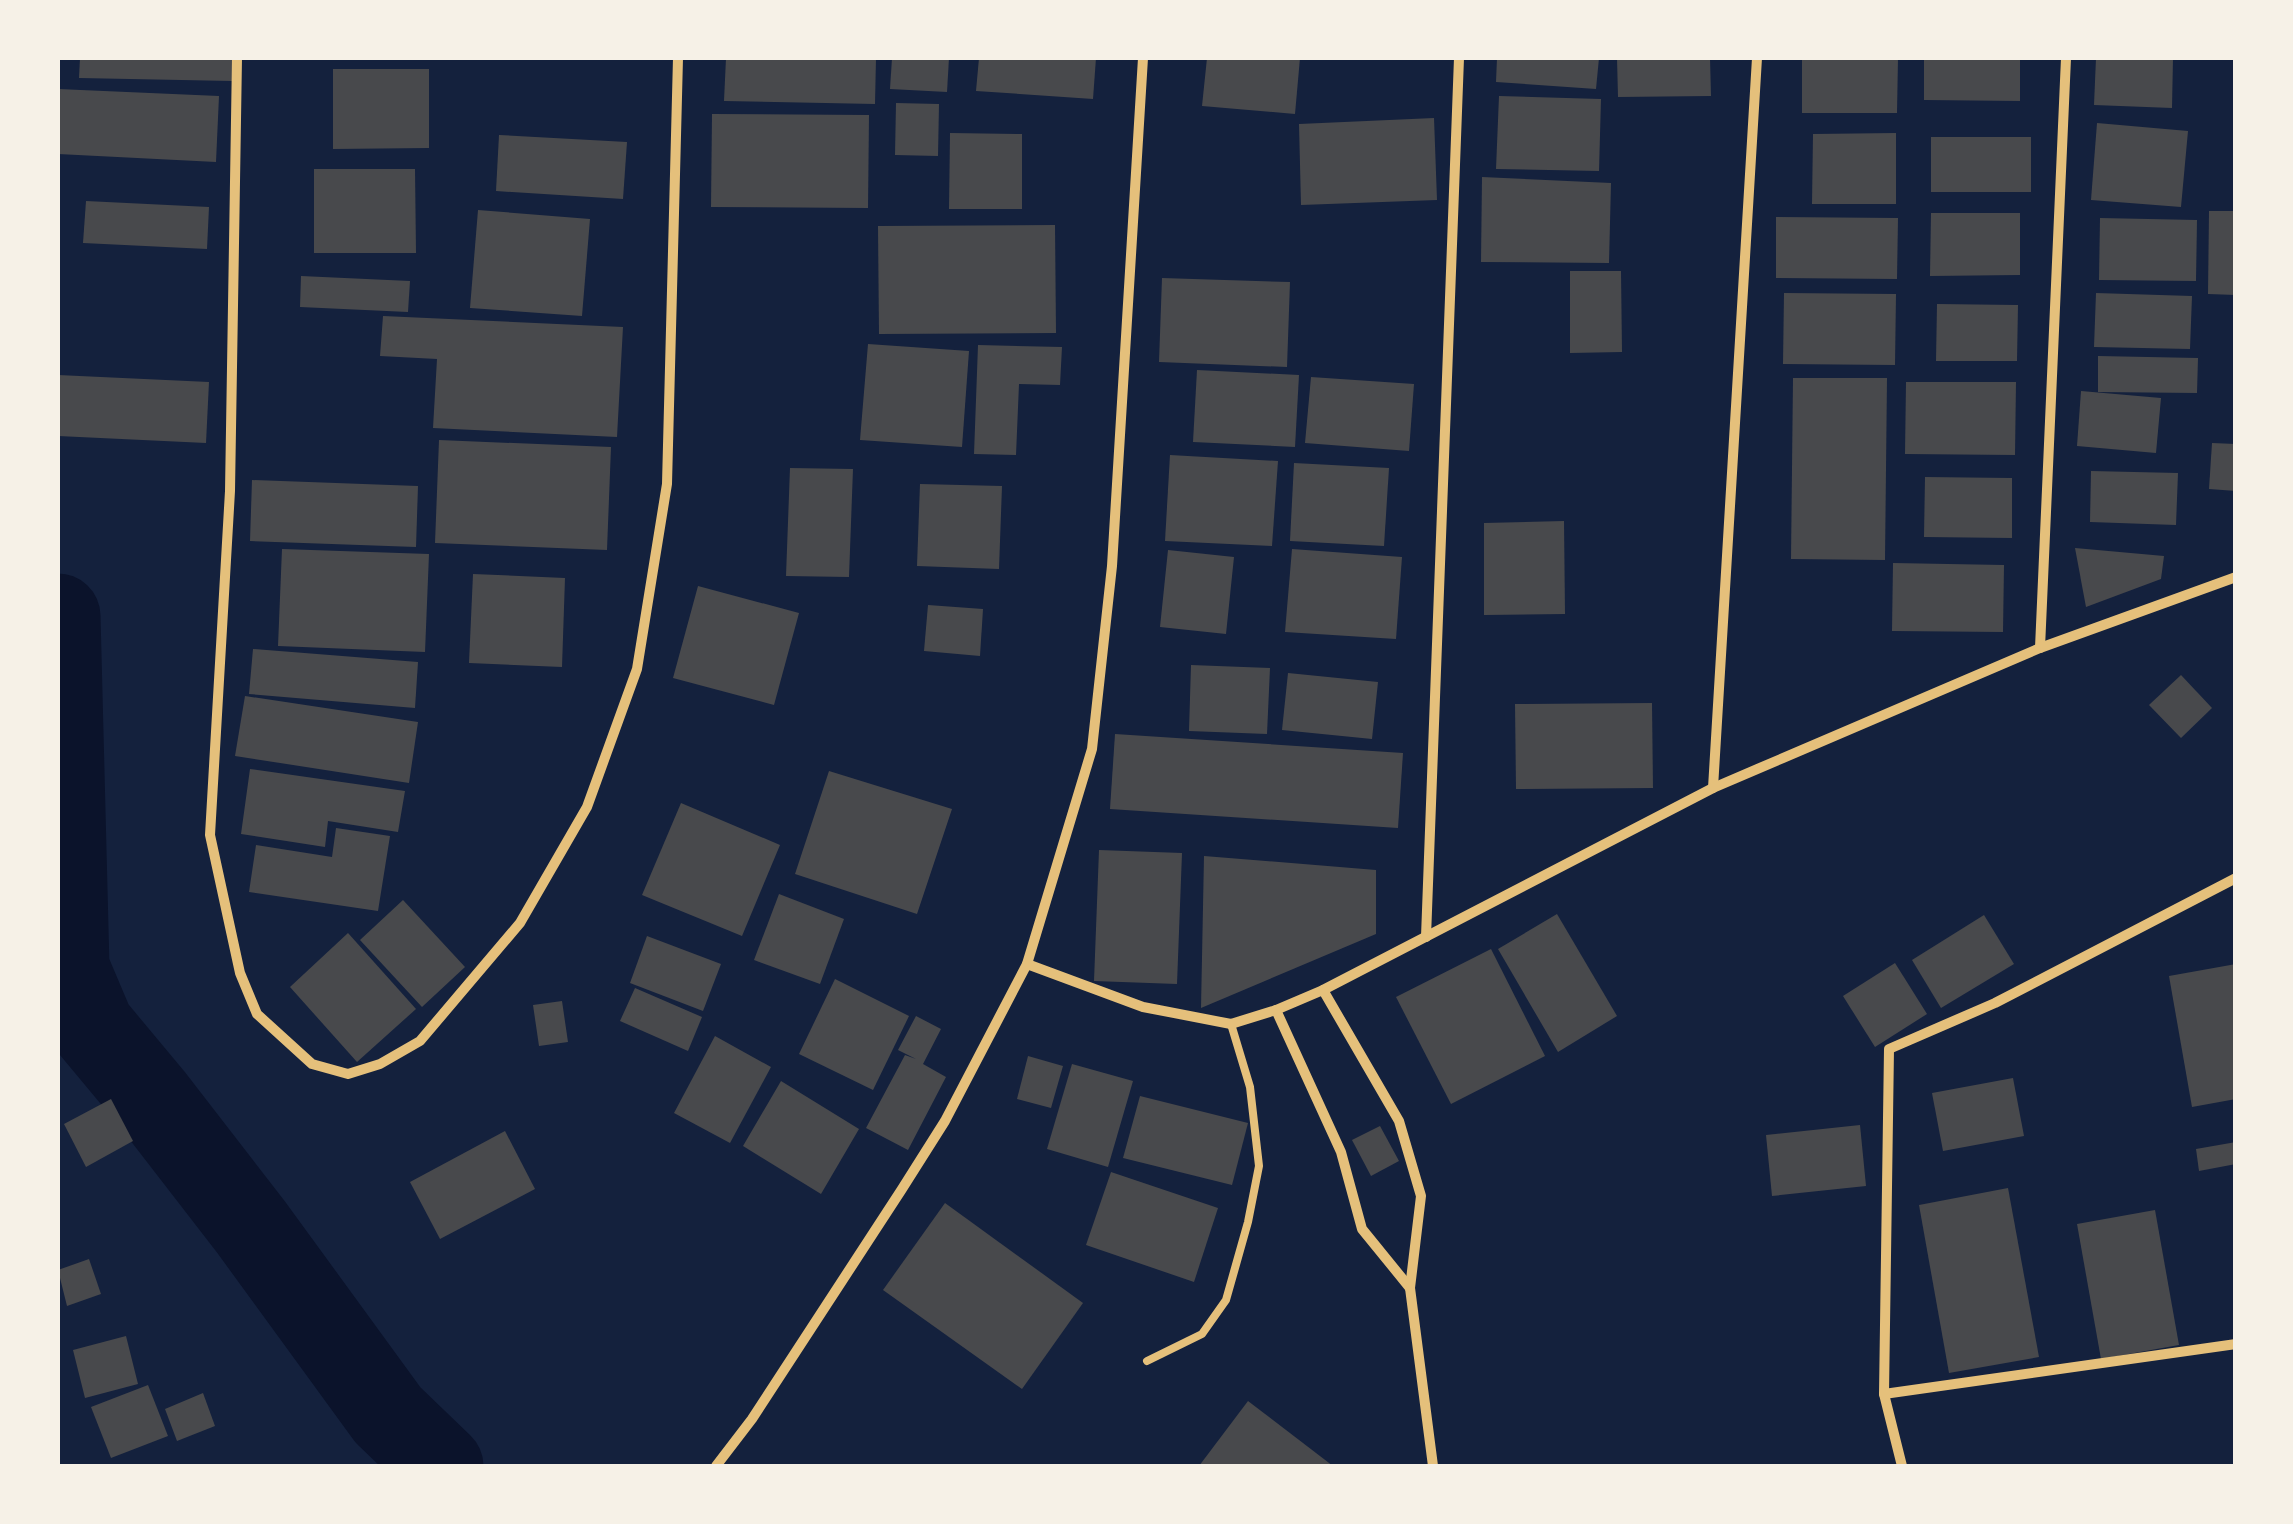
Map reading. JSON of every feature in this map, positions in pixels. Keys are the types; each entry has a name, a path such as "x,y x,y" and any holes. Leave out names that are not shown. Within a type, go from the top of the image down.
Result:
{"street":[{"path":"237,58 230,491 210,835 240,974 258,1014 312,1064 348,1074 380,1064 420,1041 520,923 587,807 637,669 667,484 678,58"},
{"path":"716,1466 752,1418 945,1120 1027,964 1092,749 1112,566 1143,58"},
{"path":"1426,936 1459,58"},
{"path":"1713,788 1756,58"},
{"path":"2040,648 2066,58"},
{"path":"1027,964 1143,1007 1231,1024 1276,1010 1323,990 1713,788 2040,648 2236,576"},
{"path":"1902,1466 1884,1394 1889,1049 1995,1003 2236,878"},
{"path":"1323,990 1398,1120 1421,1196 1410,1288 1433,1466"},
{"path":"1276,1010 1341,1152 1362,1229 1410,1288"},
{"path":"1884,1394 2236,1344"}],"lane":[{"path":"1147,1361 1202,1334 1226,1300 1248,1222 1260,1166 1250,1087 1231,1024"}],"building":[{"path":"80,58 232,58 232,81 79,78"},
{"path":"726,58 876,58 875,104 724,101"},
{"path":"892,58 949,58 947,92 890,89"},
{"path":"979,58 1096,58 1093,99 976,91"},
{"path":"1207,58 1300,58 1295,114 1202,106"},
{"path":"1497,58 1599,58 1596,89 1496,82"},
{"path":"1617,58 1710,58 1711,96 1618,97"},
{"path":"1802,58 1898,58 1897,113 1802,113"},
{"path":"1924,58 2020,58 2020,101 1924,100"},
{"path":"2096,58 2173,58 2172,108 2094,105"},
{"path":"333,69 429,69 429,148 333,149"},
{"path":"58,89 219,96 216,162 58,154"},
{"path":"1499,96 1601,99 1599,171 1496,169"},
{"path":"896,103 939,104 938,156 895,155"},
{"path":"712,114 869,115 868,208 711,207"},
{"path":"1434,118 1437,200 1301,205 1299,124"},
{"path":"2097,123 2188,131 2181,207 2091,200"},
{"path":"950,133 1022,134 1022,209 949,209"},
{"path":"1896,133 1896,204 1812,204 1813,134"},
{"path":"499,135 627,142 623,199 496,191"},
{"path":"1931,137 2031,137 2031,192 1931,192"},
{"path":"314,169 415,169 416,253 314,253"},
{"path":"1482,177 1611,183 1609,263 1481,262"},
{"path":"86,201 209,207 207,249 83,243"},
{"path":"478,210 590,219 582,316 470,308"},
{"path":"2209,211 2236,211 2236,295 2208,294"},
{"path":"1931,213 2020,213 2020,275 1930,276"},
{"path":"1776,217 1898,218 1897,279 1776,278"},
{"path":"2100,218 2197,220 2196,281 2099,280"},
{"path":"1055,225 1056,333 879,334 878,226"},
{"path":"1570,271 1621,271 1622,352 1570,353"},
{"path":"301,276 410,281 408,312 300,307"},
{"path":"1162,278 1290,282 1287,367 1159,362"},
{"path":"1784,293 1896,294 1895,365 1783,364"},
{"path":"2096,293 2192,296 2190,349 2094,347"},
{"path":"1937,304 2018,305 2017,361 1936,361"},
{"path":"383,316 623,327 617,437 433,428 437,359 380,356"},
{"path":"868,344 969,351 962,447 860,440"},
{"path":"978,345 1062,347 1060,385 1019,384 1016,455 974,454"},
{"path":"2098,356 2198,358 2197,393 2098,392"},
{"path":"1197,370 1299,375 1295,447 1193,442"},
{"path":"58,375 209,382 206,443 58,436"},
{"path":"1311,377 1414,384 1409,451 1305,443"},
{"path":"1793,378 1887,378 1885,560 1791,559"},
{"path":"1906,382 2016,382 2015,455 1905,454"},
{"path":"2081,391 2161,398 2156,453 2077,446"},
{"path":"439,440 611,447 607,550 435,543"},
{"path":"2212,443 2236,444 2236,491 2209,489"},
{"path":"1170,455 1278,461 1272,546 1165,541"},
{"path":"1294,463 1389,468 1384,546 1290,541"},
{"path":"790,468 853,469 849,577 786,576"},
{"path":"2091,471 2178,473 2176,525 2090,522"},
{"path":"1925,477 2012,478 2012,538 1924,537"},
{"path":"252,480 418,486 416,547 250,541"},
{"path":"920,484 1002,486 999,569 917,566"},
{"path":"1564,521 1565,614 1484,615 1484,523"},
{"path":"2075,548 2164,556 2161,579 2086,607"},
{"path":"282,549 429,554 425,652 278,646"},
{"path":"1292,549 1402,557 1396,639 1285,632"},
{"path":"1168,550 1234,557 1226,634 1160,627"},
{"path":"1893,563 2004,565 2003,632 1892,631"},
{"path":"473,574 565,578 562,667 469,663"},
{"path":"698,586 799,613 774,705 673,678"},
{"path":"928,605 983,609 980,656 924,651"},
{"path":"253,649 418,662 415,708 249,694"},
{"path":"1191,665 1270,668 1267,734 1189,731"},
{"path":"1288,673 1378,682 1372,739 1282,730"},
{"path":"2181,675 2212,708 2181,738 2149,705"},
{"path":"245,696 418,722 409,783 235,756"},
{"path":"1652,703 1653,788 1516,789 1515,704"},
{"path":"1115,734 1403,753 1398,828 1110,809"},
{"path":"250,769 405,791 398,832 328,821 325,847 241,834"},
{"path":"829,771 952,809 917,914 795,874"},
{"path":"681,803 780,845 742,936 642,895"},
{"path":"336,828 390,836 378,911 249,892 256,845 332,857"},
{"path":"1099,850 1182,853 1177,984 1094,981"},
{"path":"1204,856 1376,870 1376,934 1201,1008"},
{"path":"779,894 844,919 820,984 754,960"},
{"path":"403,900 465,967 422,1007 360,940"},
{"path":"1557,914 1617,1016 1558,1052 1498,949"},
{"path":"1984,915 2014,964 1941,1008 1912,960"},
{"path":"348,933 416,1009 357,1062 290,987"},
{"path":"647,936 721,964 703,1011 630,983"},
{"path":"1491,949 1545,1056 1451,1104 1396,997"},
{"path":"1895,963 1927,1014 1875,1047 1843,996"},
{"path":"2236,964 2236,1099 2192,1107 2169,976"},
{"path":"835,979 909,1016 873,1090 799,1054"},
{"path":"635,988 702,1017 688,1051 620,1021"},
{"path":"562,1001 568,1042 539,1046 533,1005"},
{"path":"916,1016 941,1029 923,1064 946,1077 908,1150 866,1128 905,1055 916,1059 898,1050"},
{"path":"715,1036 771,1067 730,1143 674,1113"},
{"path":"1028,1056 1063,1066 1051,1108 1017,1099"},
{"path":"1072,1064 1133,1081 1108,1167 1047,1149"},
{"path":"2013,1078 2024,1136 1943,1151 1932,1093"},
{"path":"781,1081 859,1129 821,1194 743,1146"},
{"path":"1140,1096 1248,1123 1232,1185 1123,1158"},
{"path":"111,1099 133,1141 86,1167 64,1124"},
{"path":"1860,1125 1866,1186 1772,1196 1766,1135"},
{"path":"1380,1126 1399,1161 1371,1176 1352,1140"},
{"path":"505,1131 535,1189 440,1239 410,1182"},
{"path":"2236,1142 2236,1164 2199,1171 2196,1149"},
{"path":"1111,1172 1218,1208 1194,1282 1086,1245"},
{"path":"2008,1188 2039,1357 1949,1373 1919,1205"},
{"path":"945,1203 1083,1303 1022,1389 883,1290"},
{"path":"2155,1210 2179,1345 2101,1359 2077,1224"},
{"path":"89,1259 101,1294 67,1306 58,1270"},
{"path":"126,1336 138,1384 85,1398 73,1350"},
{"path":"148,1385 168,1436 111,1458 91,1407"},
{"path":"203,1393 215,1426 177,1441 165,1409"},
{"path":"1248,1401 1333,1466 1199,1466"}],"waterway":[{"path":"58,616 67,968 92,1027 251,1227 388,1415 441,1466"}]}
